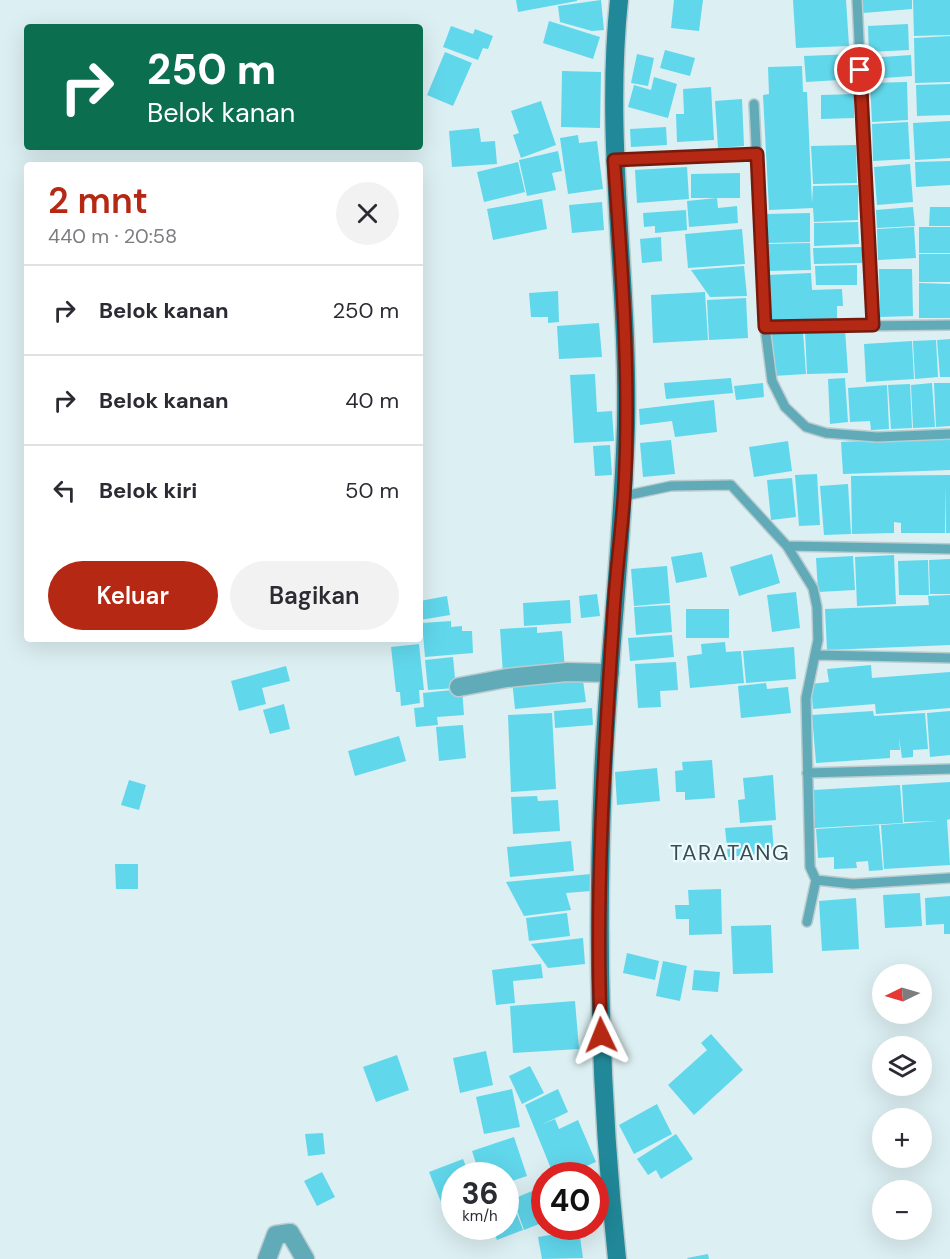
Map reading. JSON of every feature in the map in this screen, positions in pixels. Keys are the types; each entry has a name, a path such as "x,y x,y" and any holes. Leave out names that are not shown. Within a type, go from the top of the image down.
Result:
{"street":[{"path":"617,1259 604,1115 599,991 603,778 624,496 626,347 612,99 619,0"},
{"path":"459,687 507,678 567,672 610,673"},
{"path":"267,1259 276,1235 286,1232 290,1233 305,1259"}],"lane":[{"path":"857,0 873,325"},
{"path":"754,104 765,327 772,381 785,407 806,427 842,436 950,434"},
{"path":"614,160 757,154"},
{"path":"765,327 950,325"},
{"path":"624,496 671,486 731,485 787,546 813,588 818,624 816,655 806,698 810,867 816,880 807,922"},
{"path":"787,546 950,549"},
{"path":"816,655 950,658"},
{"path":"807,773 950,769"},
{"path":"816,880 853,884 950,878"}],"building":[{"path":"516,0 577,0 577,1 518,12"},
{"path":"601,0 604,30 592,31 560,22 558,6"},
{"path":"674,0 703,0 699,31 671,28"},
{"path":"793,0 846,0 849,46 796,48"},
{"path":"863,0 912,0 912,9 863,13"},
{"path":"913,0 950,0 950,35 914,36"},
{"path":"549,21 600,37 593,59 543,43"},
{"path":"908,24 909,50 869,52 868,26"},
{"path":"451,26 473,34 475,29 493,36 488,49 483,48 478,60 443,47"},
{"path":"950,36 950,82 915,83 914,38"},
{"path":"665,50 695,58 690,76 660,68"},
{"path":"445,52 472,63 453,106 427,95"},
{"path":"637,54 654,58 648,86 631,83"},
{"path":"854,54 855,79 806,82 804,56"},
{"path":"911,55 912,76 870,79 868,58"},
{"path":"802,66 803,92 807,92 812,203 813,186 858,185 858,220 814,222 813,208 769,210 763,95 769,94 768,67"},
{"path":"562,71 601,72 600,128 561,127"},
{"path":"654,77 677,84 668,118 628,107 634,85 651,90"},
{"path":"907,82 908,120 872,122 870,83"},
{"path":"950,84 950,115 917,116 916,85"},
{"path":"711,87 714,140 677,142 676,114 684,114 683,89"},
{"path":"854,94 854,118 821,119 821,95"},
{"path":"742,99 744,146 718,148 715,101"},
{"path":"541,101 556,145 521,158 513,135 519,133 511,111"},
{"path":"950,121 950,158 915,160 913,123"},
{"path":"908,122 910,159 873,161 872,124"},
{"path":"666,127 667,145 631,147 630,129"},
{"path":"479,128 481,142 495,141 497,164 452,167 449,131"},
{"path":"578,135 579,143 597,141 603,189 568,194 560,138"},
{"path":"856,145 857,183 813,184 811,146"},
{"path":"558,151 562,171 552,173 556,190 527,196 519,160"},
{"path":"950,161 950,185 916,187 915,162"},
{"path":"518,162 525,192 484,202 477,172"},
{"path":"910,164 913,202 877,205 874,167"},
{"path":"687,167 689,199 637,203 635,170"},
{"path":"740,173 740,198 691,198 691,174"},
{"path":"717,198 718,208 737,206 738,223 689,227 687,201"},
{"path":"542,199 547,229 493,240 487,209"},
{"path":"602,202 604,230 572,233 569,205"},
{"path":"913,207 915,226 877,228 876,210"},
{"path":"930,207 950,207 950,226 929,226"},
{"path":"686,210 687,230 655,233 655,226 644,227 643,213"},
{"path":"810,213 810,242 768,243 767,214"},
{"path":"858,222 859,244 814,246 814,223"},
{"path":"914,227 916,258 878,260 877,229"},
{"path":"919,227 950,227 950,253 919,253"},
{"path":"742,229 745,264 688,268 685,234"},
{"path":"661,237 662,261 642,263 640,239"},
{"path":"810,243 811,270 769,271 768,244"},
{"path":"862,247 862,263 814,264 813,248"},
{"path":"919,254 950,254 950,282 919,282"},
{"path":"857,265 857,285 816,285 815,266"},
{"path":"744,266 747,296 710,297 691,270"},
{"path":"879,269 912,269 913,316 880,317"},
{"path":"811,273 812,290 842,289 843,306 837,306 837,322 770,325 768,275"},
{"path":"919,283 950,284 950,318 919,318"},
{"path":"558,291 559,322 548,323 548,317 531,317 529,293"},
{"path":"705,292 708,340 653,343 651,295"},
{"path":"746,298 748,338 709,340 707,300"},
{"path":"599,323 602,357 559,359 557,326"},
{"path":"845,329 848,373 807,374 805,331"},
{"path":"803,331 806,374 773,376 771,332"},
{"path":"950,339 950,377 940,377 937,340"},
{"path":"936,340 938,377 915,379 913,341"},
{"path":"912,341 914,379 866,382 864,344"},
{"path":"595,374 597,412 612,411 614,441 574,443 570,375"},
{"path":"731,378 733,393 666,399 664,383"},
{"path":"845,378 848,422 830,424 828,379"},
{"path":"763,383 764,397 736,400 734,386"},
{"path":"932,383 935,427 913,428 911,385"},
{"path":"934,383 950,383 950,426 936,427"},
{"path":"910,384 912,428 891,429 888,385"},
{"path":"887,385 889,429 871,430 870,421 850,422 848,388"},
{"path":"714,400 717,432 675,437 672,421 640,425 639,409"},
{"path":"950,437 950,470 843,474 841,442"},
{"path":"671,440 675,474 643,477 640,443"},
{"path":"788,441 792,471 754,477 749,447"},
{"path":"610,445 612,475 595,476 593,446"},
{"path":"817,474 820,525 799,526 795,475"},
{"path":"950,475 950,533 946,533 945,484 945,533 901,533 901,523 894,522 894,533 852,534 851,476"},
{"path":"792,478 796,517 771,520 767,480"},
{"path":"848,484 851,534 824,535 820,486"},
{"path":"702,552 707,577 676,583 671,557"},
{"path":"772,554 780,583 739,596 730,567"},
{"path":"894,555 896,604 857,606 855,557"},
{"path":"853,556 855,590 818,592 816,558"},
{"path":"950,559 950,594 930,594 929,560"},
{"path":"928,560 929,595 899,595 898,561"},
{"path":"667,566 670,603 634,606 631,569"},
{"path":"796,592 800,628 772,632 767,595"},
{"path":"597,594 600,616 581,618 579,596"},
{"path":"950,595 950,645 827,650 825,609 929,605 928,596"},
{"path":"447,596 450,615 423,620 423,600"},
{"path":"570,600 571,623 524,626 523,603"},
{"path":"670,605 672,632 636,635 634,607"},
{"path":"686,609 729,609 729,638 686,638"},
{"path":"451,621 451,627 462,626 462,631 472,631 473,653 425,657 423,623"},
{"path":"537,627 537,633 562,631 565,669 503,674 500,629"},
{"path":"672,635 674,657 630,661 628,638"},
{"path":"725,642 726,652 741,651 744,683 690,688 687,656 702,654 701,644"},
{"path":"419,644 424,690 419,690 420,703 401,706 400,692 396,692 391,647"},
{"path":"794,647 796,679 746,683 743,651"},
{"path":"453,657 456,688 428,690 425,660"},
{"path":"676,662 678,690 660,691 661,707 638,708 635,664"},
{"path":"871,665 872,678 950,672 950,708 876,714 875,704 813,709 811,684 829,682 827,669"},
{"path":"286,666 290,681 262,688 266,704 239,711 231,681"},
{"path":"582,673 586,702 515,709 512,680"},
{"path":"766,683 767,689 788,687 791,713 741,718 738,686"},
{"path":"462,689 464,715 437,717 438,725 416,727 414,708 424,707 423,693"},
{"path":"284,704 290,729 270,734 263,710"},
{"path":"592,708 593,725 555,728 554,711"},
{"path":"873,711 874,716 925,713 928,749 913,750 913,757 902,758 899,738 900,750 890,750 890,758 816,763 812,715"},
{"path":"950,711 950,755 930,757 927,713"},
{"path":"552,713 556,789 511,792 508,715"},
{"path":"463,725 466,758 439,761 436,727"},
{"path":"399,736 406,761 355,776 348,751"},
{"path":"712,760 715,798 685,800 685,792 676,792 675,771 683,770 682,762"},
{"path":"657,768 660,801 617,805 615,772"},
{"path":"773,775 776,820 740,823 738,800 745,799 743,778"},
{"path":"129,780 146,785 139,810 121,805"},
{"path":"950,782 950,819 947,820 950,865 884,869 881,825 939,821 904,822 902,785"},
{"path":"900,785 903,823 815,828 813,790"},
{"path":"537,796 538,801 558,800 560,831 513,834 511,797"},
{"path":"772,825 774,853 728,857 725,828"},
{"path":"879,825 883,870 869,871 868,861 856,862 857,868 834,869 834,857 818,858 816,829"},
{"path":"571,841 574,871 510,877 507,847"},
{"path":"115,864 138,864 138,889 116,889"},
{"path":"591,874 591,891 566,893 571,910 524,916 506,882"},
{"path":"721,889 722,934 689,935 689,919 676,919 675,905 689,905 688,890"},
{"path":"920,893 922,926 885,928 883,895"},
{"path":"950,896 950,934 944,934 944,924 926,925 925,898"},
{"path":"856,898 859,949 822,951 819,901"},
{"path":"567,913 570,936 529,941 526,918"},
{"path":"771,925 773,973 733,974 731,926"},
{"path":"583,938 585,964 548,968 531,944"},
{"path":"627,953 659,961 655,980 623,973"},
{"path":"663,961 687,966 680,1001 656,996"},
{"path":"541,964 543,978 513,981 515,1003 496,1005 492,970"},
{"path":"694,970 720,972 718,992 692,990"},
{"path":"575,1001 579,1049 513,1053 510,1006"},
{"path":"711,1034 743,1070 694,1115 668,1085 707,1050 701,1043"},
{"path":"486,1051 493,1085 460,1093 453,1058"},
{"path":"397,1055 409,1090 376,1102 363,1067"},
{"path":"530,1066 544,1093 522,1104 509,1076"},
{"path":"512,1089 520,1127 484,1134 476,1097"},
{"path":"558,1089 568,1112 541,1125 555,1119 559,1129 578,1120 596,1162 548,1162 525,1105"},
{"path":"657,1104 672,1134 634,1154 619,1125"},
{"path":"323,1133 325,1154 308,1156 305,1134"},
{"path":"676,1134 693,1159 661,1179 656,1170 648,1175 637,1159"},
{"path":"514,1137 527,1176 519,1179 519,1162 476,1162 472,1151"},
{"path":"441,1167 441,1202 429,1172"},
{"path":"322,1172 335,1197 317,1206 304,1181"},
{"path":"531,1191 531,1227 524,1230 519,1216 519,1196"},
{"path":"519,1220 523,1230 519,1232"},
{"path":"539,1240 580,1240 583,1258 542,1259"},
{"path":"708,1254 709,1259 687,1258"}],"district":[{"name":"TARATANG","path":"730,852"}],"route":[{"path":"601,1035 599,922 603,778 624,496 626,421 624,300 614,160 757,154 765,327 873,325 860,70"}]}
